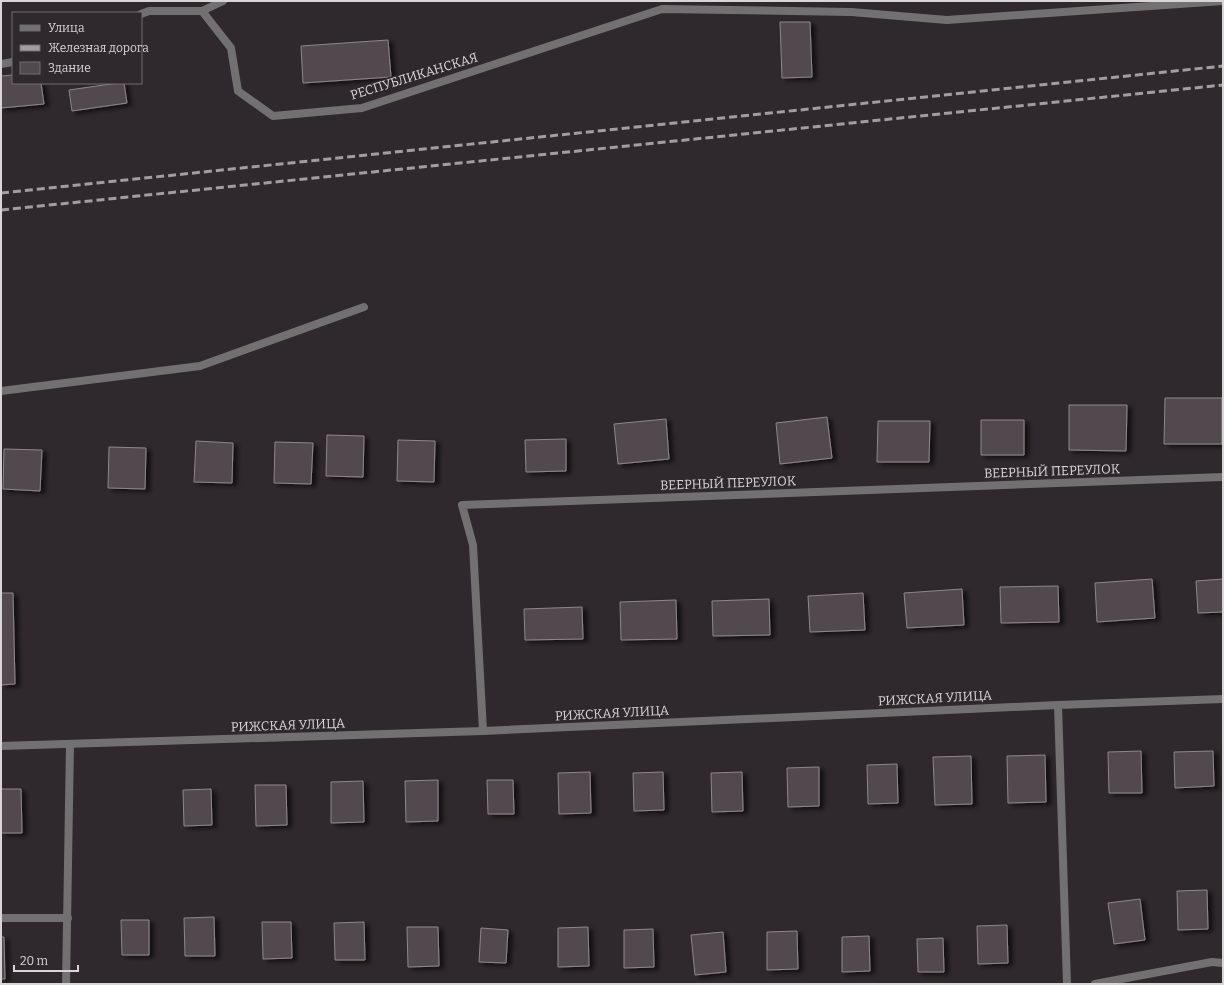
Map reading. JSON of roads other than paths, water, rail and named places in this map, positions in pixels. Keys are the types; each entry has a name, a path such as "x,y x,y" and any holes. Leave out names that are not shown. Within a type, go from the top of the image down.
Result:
{"street":[{"path":"142,14 149,11 202,11 223,1"},
{"name":"РЕСПУБЛИКАНСКАЯ","path":"202,11 231,48 238,91 273,116 362,108 661,5 851,12 947,20 1223,1"},
{"path":"1,64 12,62"},
{"path":"1,391 200,366 364,308"},
{"name":"ВЕЕРНЫЙ ПЕРЕУЛОК","path":"484,731 473,545 462,505 1223,477"},
{"name":"РИЖСКАЯ УЛИЦА","path":"1,746 484,731 1223,699"},
{"path":"1058,705 1067,984"},
{"path":"66,984 70,744"},
{"path":"1,918 68,918"},
{"path":"1095,984 1212,962 1223,963"}],"railway":[{"path":"1,193 1223,66"},
{"path":"1,210 1223,85"}]}
